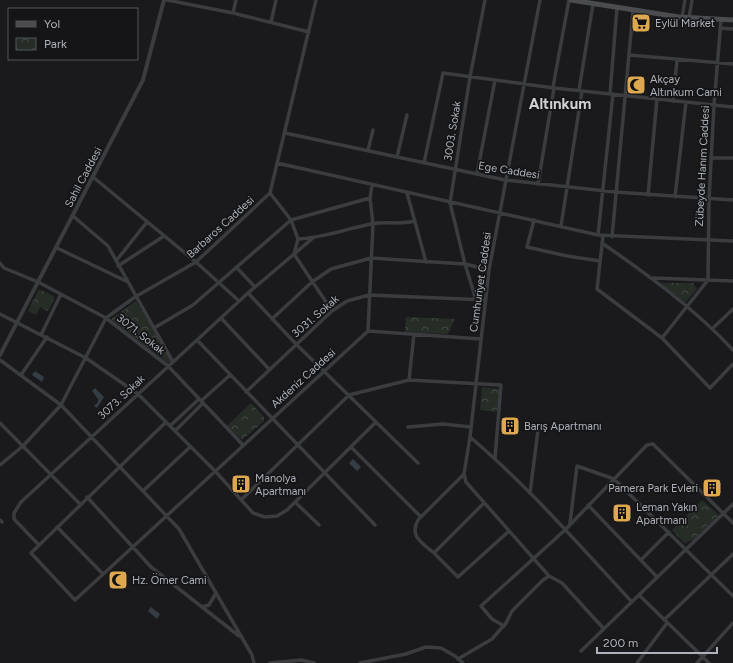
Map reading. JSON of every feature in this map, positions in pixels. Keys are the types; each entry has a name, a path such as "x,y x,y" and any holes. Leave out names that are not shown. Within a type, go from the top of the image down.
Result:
{"main road":[{"path":"570,0 682,18 733,20"}],"street":[{"name":"Sahil Caddesi","path":"0,355 57,248 143,80 164,0"},
{"path":"167,0 233,13 309,32"},
{"path":"233,13 236,0"},
{"path":"271,22 276,0"},
{"path":"316,0 270,194 291,220 298,239 294,254 332,310"},
{"name":"3003. Sokak","path":"476,300 465,264 450,203 454,169 485,0"},
{"name":"Cumhuriyet Caddesi","path":"464,474 470,436 489,270 540,0"},
{"path":"538,184 553,88 570,0"},
{"path":"682,18 685,0"},
{"path":"689,18 692,0"},
{"path":"561,226 593,4"},
{"path":"617,8 600,236 602,243 597,289 662,338 710,388 733,364"},
{"path":"612,236 633,11"},
{"name":"Zübeyde Hanım Caddesi","path":"708,280 711,158 721,20"},
{"path":"720,28 733,29"},
{"path":"630,55 717,64 733,64"},
{"path":"672,101 677,60"},
{"path":"424,163 443,73 553,88 714,106 733,106"},
{"path":"477,174 495,80"},
{"path":"648,195 657,99"},
{"path":"675,197 686,102"},
{"path":"397,157 407,115"},
{"path":"368,150 373,130"},
{"name":"Ege Caddesi","path":"285,133 505,180 648,195 709,200 733,200"},
{"path":"711,158 733,158"},
{"path":"278,163 600,236 733,241"},
{"path":"93,177 196,262 239,301"},
{"path":"372,185 370,198 373,224 368,331 481,339"},
{"path":"407,193 426,262"},
{"name":"Barbaros Caddesi","path":"0,465 23,446 61,405 106,318 136,297 196,262 270,194"},
{"path":"154,328 193,305 291,220 370,198"},
{"path":"73,216 108,246 173,362"},
{"path":"534,220 527,247 567,256 600,261"},
{"path":"298,239 313,238 373,224 404,224 415,221"},
{"path":"116,261 147,222"},
{"path":"118,266 164,236"},
{"name":"3073. Sokak","path":"39,545 14,519 14,513 21,502 239,301 313,238"},
{"path":"602,243 652,278 688,307 713,328 733,350"},
{"path":"57,248 127,282"},
{"path":"272,319 312,282 331,269 371,258 465,264 489,270"},
{"path":"0,263 4,268 0,272"},
{"path":"236,267 255,287"},
{"name":"3071. Sokak","path":"4,268 38,282 106,318 168,366 243,445"},
{"path":"652,278 733,281"},
{"path":"662,338 708,280"},
{"path":"248,293 296,344 418,463"},
{"path":"41,335 61,294"},
{"name":"3031. Sokak","path":"246,392 332,310 347,301 370,295 486,300"},
{"path":"713,328 733,309"},
{"path":"0,314 86,358 138,394 215,471 253,513 265,517 277,516 287,510 376,422"},
{"path":"221,318 269,370"},
{"name":"Akdeniz Caddesi","path":"39,545 30,553 76,600 368,331"},
{"path":"409,380 414,334"},
{"path":"21,375 47,337"},
{"path":"197,340 375,525"},
{"path":"0,360 61,405 179,529 252,655 254,663"},
{"path":"170,426 230,375"},
{"path":"241,500 349,395 409,380 476,382 501,385 495,458"},
{"path":"175,431 201,401"},
{"path":"39,545 166,422"},
{"path":"0,423 80,504"},
{"path":"408,427 443,424 471,427"},
{"path":"530,493 538,430"},
{"path":"470,436 495,458 530,493 632,602"},
{"path":"504,626 492,619 481,606 565,530 647,444 653,444 733,523"},
{"path":"143,491 190,446"},
{"path":"351,447 421,517"},
{"path":"570,524 578,466 614,479 733,596"},
{"path":"464,474 466,482 549,576 562,583 604,629"},
{"path":"464,474 421,517 414,527 414,533 417,539 434,553 458,577 509,531"},
{"path":"87,497 151,567 242,638"},
{"path":"295,502 319,525"},
{"path":"434,553 484,502"},
{"path":"581,651 733,504"},
{"path":"588,505 657,577"},
{"path":"57,527 103,574"},
{"path":"641,560 669,532"},
{"path":"637,663 665,622 733,554"},
{"path":"458,659 492,639 504,626 512,611 542,580 549,576"},
{"path":"202,607 209,605 216,593"},
{"path":"639,595 708,663"},
{"path":"697,663 701,656 733,623"},
{"path":"360,663 406,654 426,648 440,648 463,663"},
{"path":"270,663 301,660 314,663"}],"green space":[{"path":"661,283 693,283 697,289 685,303"},
{"path":"39,289 55,297 48,311 40,307 36,315 28,311"},
{"path":"136,301 172,360 168,363 111,319"},
{"path":"406,317 455,319 448,334 405,332"},
{"path":"482,387 500,389 497,412 480,410"},
{"path":"251,403 264,417 264,421 242,440 227,426"},
{"path":"702,500 719,515 693,540 684,543 672,530"}],"shaded area":[{"path":"35,371 44,377 42,382 32,375"},
{"path":"95,388 104,397 97,408 94,406 98,402 98,399 92,391"},
{"path":"353,459 361,467 357,471 349,463"},
{"path":"151,607 160,614 157,619 148,611"}],"place":[{"name":"Eylül Market","path":"641,23"},
{"name":"Akçay Altınkum Cami","path":"636,85"},
{"name":"Barış Apartmanı","path":"510,426"},
{"name":"Manolya Apartmanı","path":"241,484"},
{"name":"Pamera Park Evleri","path":"712,488"},
{"name":"Leman Yakın Apartmanı","path":"622,513"},
{"name":"Hz. Ömer Cami","path":"118,580"}],"district":[{"name":"Altınkum","path":"560,104"}]}
